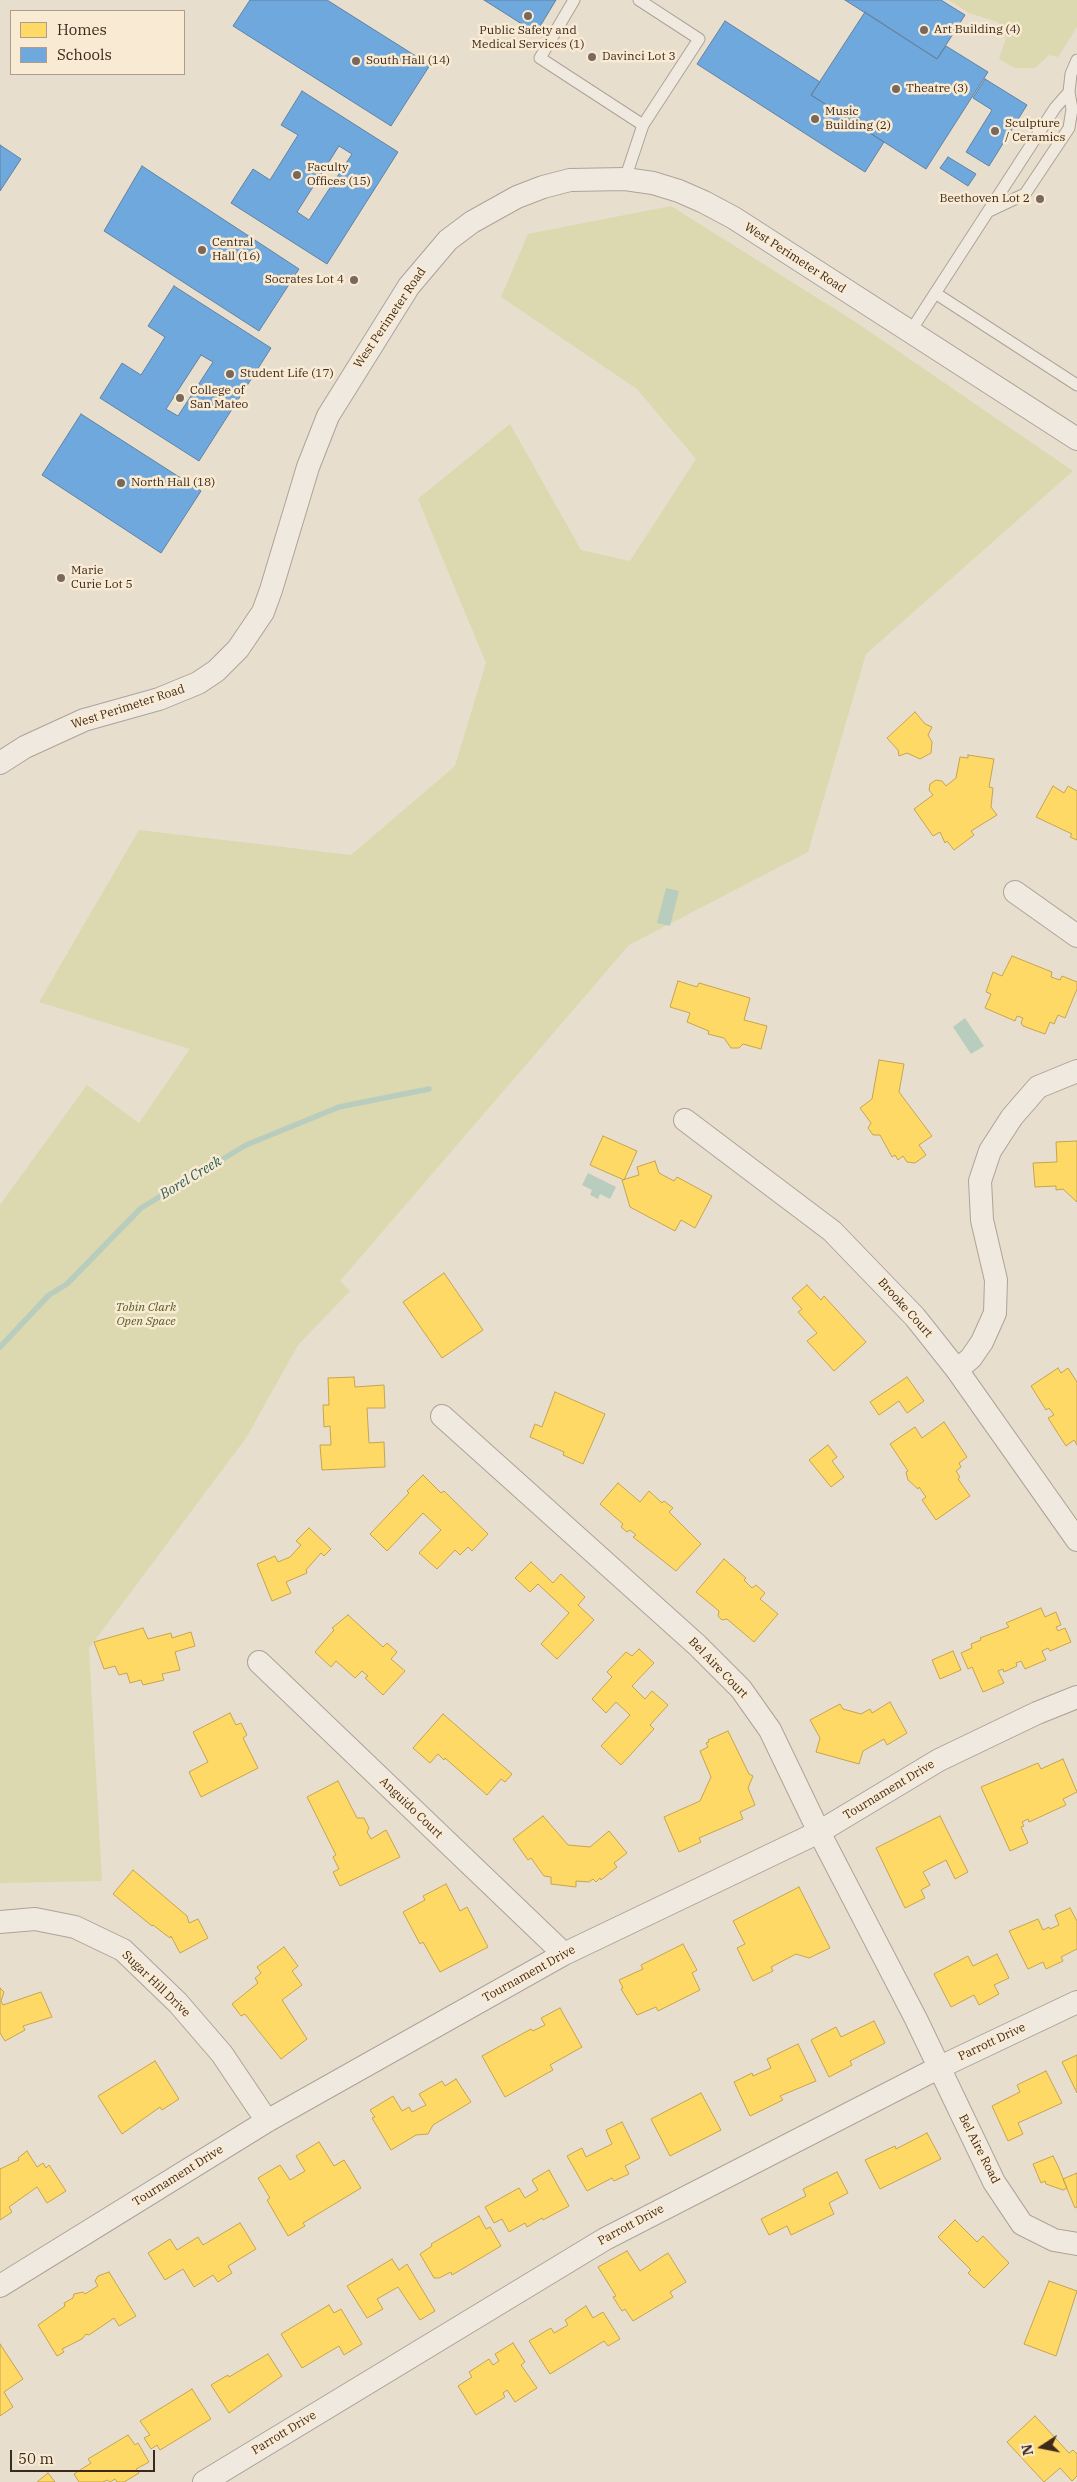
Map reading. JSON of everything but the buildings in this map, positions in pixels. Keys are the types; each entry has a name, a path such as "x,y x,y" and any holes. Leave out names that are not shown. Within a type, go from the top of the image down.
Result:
{"street":[{"name":"West Perimeter Road","path":"0,763 54,732 84,720 179,692 216,671 238,649 263,612 272,590 308,467 328,416 408,286 448,240 472,222 517,197 570,180 625,179 653,183 679,190 734,218 1077,439"},
{"path":"1015,892 1077,936"},
{"path":"957,1370 971,1358 982,1342 995,1314 996,1280 982,1220 980,1181 990,1151 1012,1117 1038,1087 1077,1071"},
{"name":"Brooke Court","path":"685,1120 832,1231 916,1317 957,1370 1077,1540"},
{"name":"Bel Aire Court","path":"442,1416 697,1645 741,1689 770,1730 819,1832 916,2019"},
{"name":"Anguido Court","path":"259,1662 564,1954"},
{"name":"Tournament Drive","path":"0,2286 267,2121 564,1954 819,1832 939,1760 1037,1713 1077,1697"},
{"name":"Sugar Hill Drive","path":"0,1922 35,1919 75,1926 123,1950 178,2003 222,2054 267,2121"},
{"name":"Parrott Drive","path":"204,2482 605,2238 938,2068 1077,2002"},
{"name":"Bel Aire Road","path":"916,2019 994,2182 1022,2224 1054,2240 1077,2244"}],"lane":[{"path":"574,0 540,58 643,125"},
{"path":"625,179 643,125 699,40 639,0"},
{"path":"989,211 1025,194 1069,128 1072,109 1069,92 1071,74 1077,60"},
{"path":"910,332 1055,108 1069,92"},
{"path":"935,293 1077,384"}],"green space":[{"path":"949,0 1077,0 1077,27 1058,57 1049,55 1035,68 1015,68 999,59 1006,38 998,22 969,13"},
{"name":"Tobin Clark Open Space","path":"671,206 857,323 1073,471 866,654 808,852 629,945 340,1281 350,1291 298,1345 246,1438 89,1648 102,1881 0,1883 0,1205 87,1085 139,1123 190,1049 39,1002 139,830 351,855 455,766 486,663 418,499 510,424 581,550 630,561 696,459 637,389 501,297 528,234"}],"shaded area":[{"path":"666,888 679,891 670,926 657,923"},
{"path":"965,1018 984,1046 971,1054 953,1027"},
{"path":"588,1173 616,1187 610,1199 600,1194 598,1199 590,1195 592,1190 582,1185"}],"waterway":[{"name":"Borel Creek","path":"0,1347 49,1295 67,1284 141,1208 246,1145 339,1107 429,1089"}],"place":[{"name":"Public Safety and Medical Services (1)","path":"528,16"},
{"name":"Art Building (4)","path":"924,30"},
{"name":"Davinci Lot 3","path":"592,57"},
{"name":"South Hall (14)","path":"356,61"},
{"name":"Theatre (3)","path":"896,89"},
{"name":"Music Building (2)","path":"815,119"},
{"name":"Sculpture / Ceramics","path":"995,131"},
{"name":"Faculty Offices (15)","path":"297,175"},
{"name":"Beethoven Lot 2","path":"1040,199"},
{"name":"Central Hall (16)","path":"202,250"},
{"name":"Socrates Lot 4","path":"354,280"},
{"name":"Student Life (17)","path":"230,374"},
{"name":"College of San Mateo","path":"180,398"},
{"name":"North Hall (18)","path":"121,483"},
{"name":"Marie Curie Lot 5","path":"61,578"}]}
